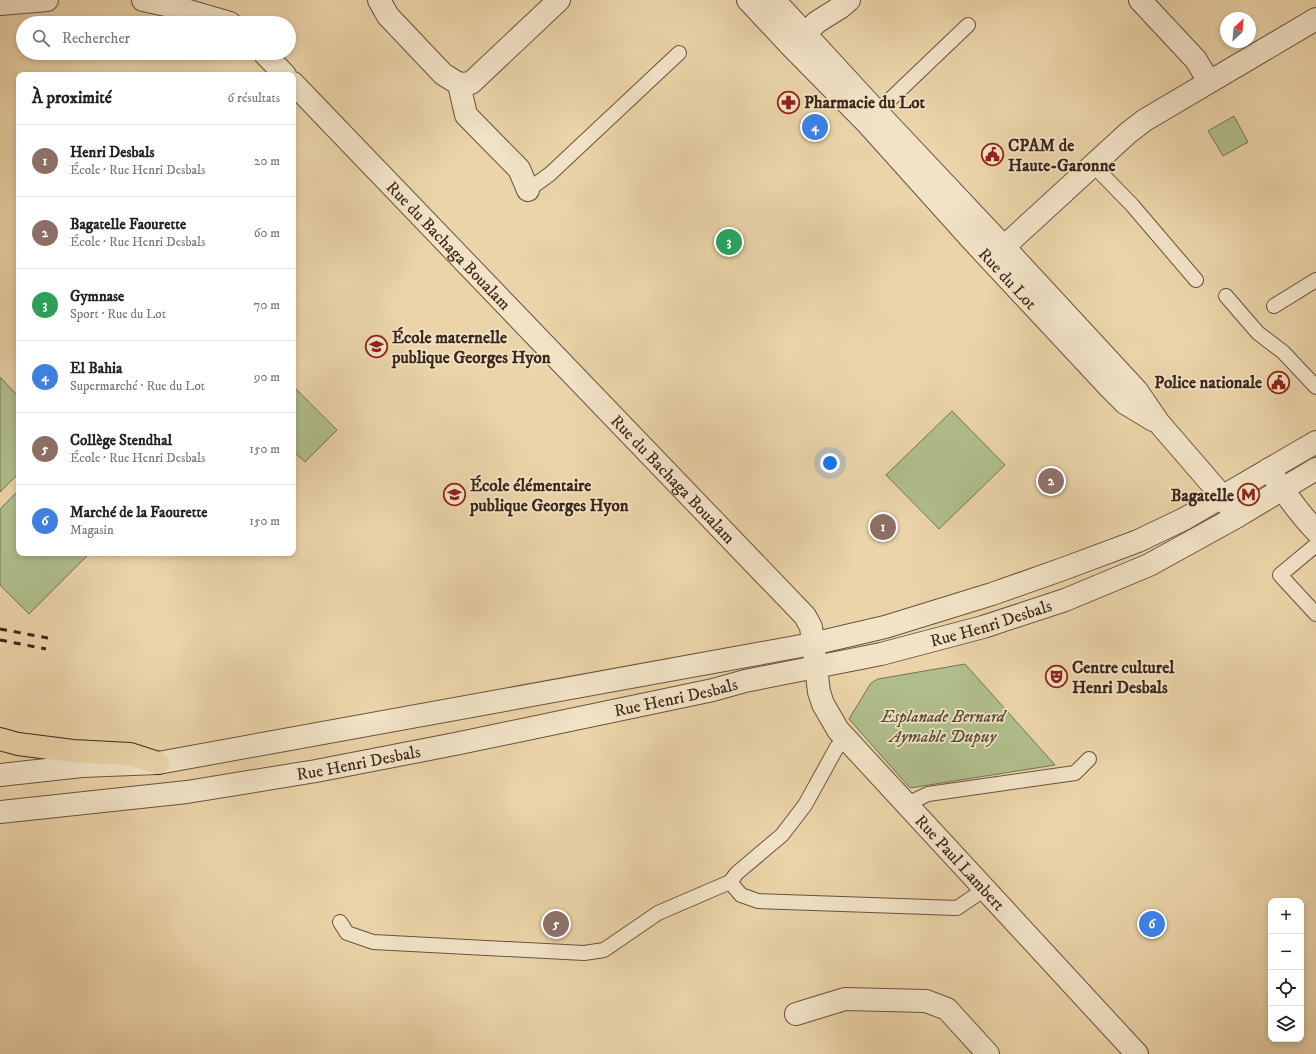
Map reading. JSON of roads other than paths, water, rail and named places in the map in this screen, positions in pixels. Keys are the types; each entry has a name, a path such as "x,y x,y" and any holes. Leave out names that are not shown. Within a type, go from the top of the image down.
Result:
{"highway":[{"path":"0,739 18,744 73,751 130,754 158,763"}],"street":[{"path":"0,4 47,0"},
{"path":"143,0 207,16"},
{"path":"379,0 388,16 444,74 459,84 471,83 559,0"},
{"name":"Rue du Lot","path":"748,0 798,40 872,117 997,253 1125,403 1159,423 1222,496 1236,517"},
{"name":"Rue du Lot","path":"774,0 798,40"},
{"path":"798,40 817,22 841,7 849,0"},
{"path":"1140,0 1196,60 1209,82"},
{"path":"997,253 1092,165 1145,120 1316,19"},
{"path":"271,60 282,72"},
{"path":"459,84 466,115 519,169 528,190"},
{"name":"Rue du Bachaga Boualam","path":"296,87 805,616 811,627 814,656"},
{"name":"Rue Henri Desbals","path":"0,812 187,792 316,772 455,744 814,656 896,623 992,594 1063,570 1138,541 1184,519 1316,442"},
{"path":"1269,469 1304,519 1316,532"},
{"name":"Rue Henri Desbals","path":"0,775 82,766 158,763 814,656 881,654 983,627 1065,600 1149,565 1236,517 1282,488 1316,469"},
{"name":"Rue Paul Lambert","path":"814,656 819,692 823,704 838,730 1137,1054"},
{"path":"796,1014 845,999 926,1000 947,1010 988,1054"}],"lane":[{"path":"872,117 968,25"},
{"path":"528,190 550,174 679,53"},
{"path":"1092,165 1132,205 1196,280"},
{"path":"1274,306 1316,280"},
{"path":"1226,296 1258,333 1283,352 1316,387"},
{"path":"1316,545 1280,575 1316,614"},
{"path":"340,922 347,933 373,942 584,953 604,950 658,913 730,882 736,873 782,835 805,805 837,747 846,739"},
{"path":"907,804 928,794 1075,773 1089,759"},
{"path":"730,882 741,895 758,901 957,908 985,889"}],"railway":[{"path":"0,629 48,638"},
{"path":"0,640 46,649"}],"place":[{"name":"Pharmacie du Lot","path":"789,102"},
{"name":"El Bahia","path":"815,127"},
{"name":"CPAM de Haute-Garonne","path":"992,155"},
{"name":"Gymnase","path":"729,242"},
{"name":"École maternelle publique Georges Hyon","path":"376,347"},
{"name":"Police nationale","path":"1278,382"},
{"name":"Bagatelle Faourette","path":"1051,481"},
{"name":"École élémentaire publique Georges Hyon","path":"455,495"},
{"name":"Bagatelle","path":"1249,495"},
{"name":"Henri Desbals","path":"883,527"},
{"name":"Centre culturel Henri Desbals","path":"1056,677"},
{"name":"Collège Stendhal","path":"556,924"},
{"name":"Marché de la Faourette","path":"1152,924"}],"park label":[{"name":"Esplanade Bernard Aymable Dupuy","path":"943,726"}]}
